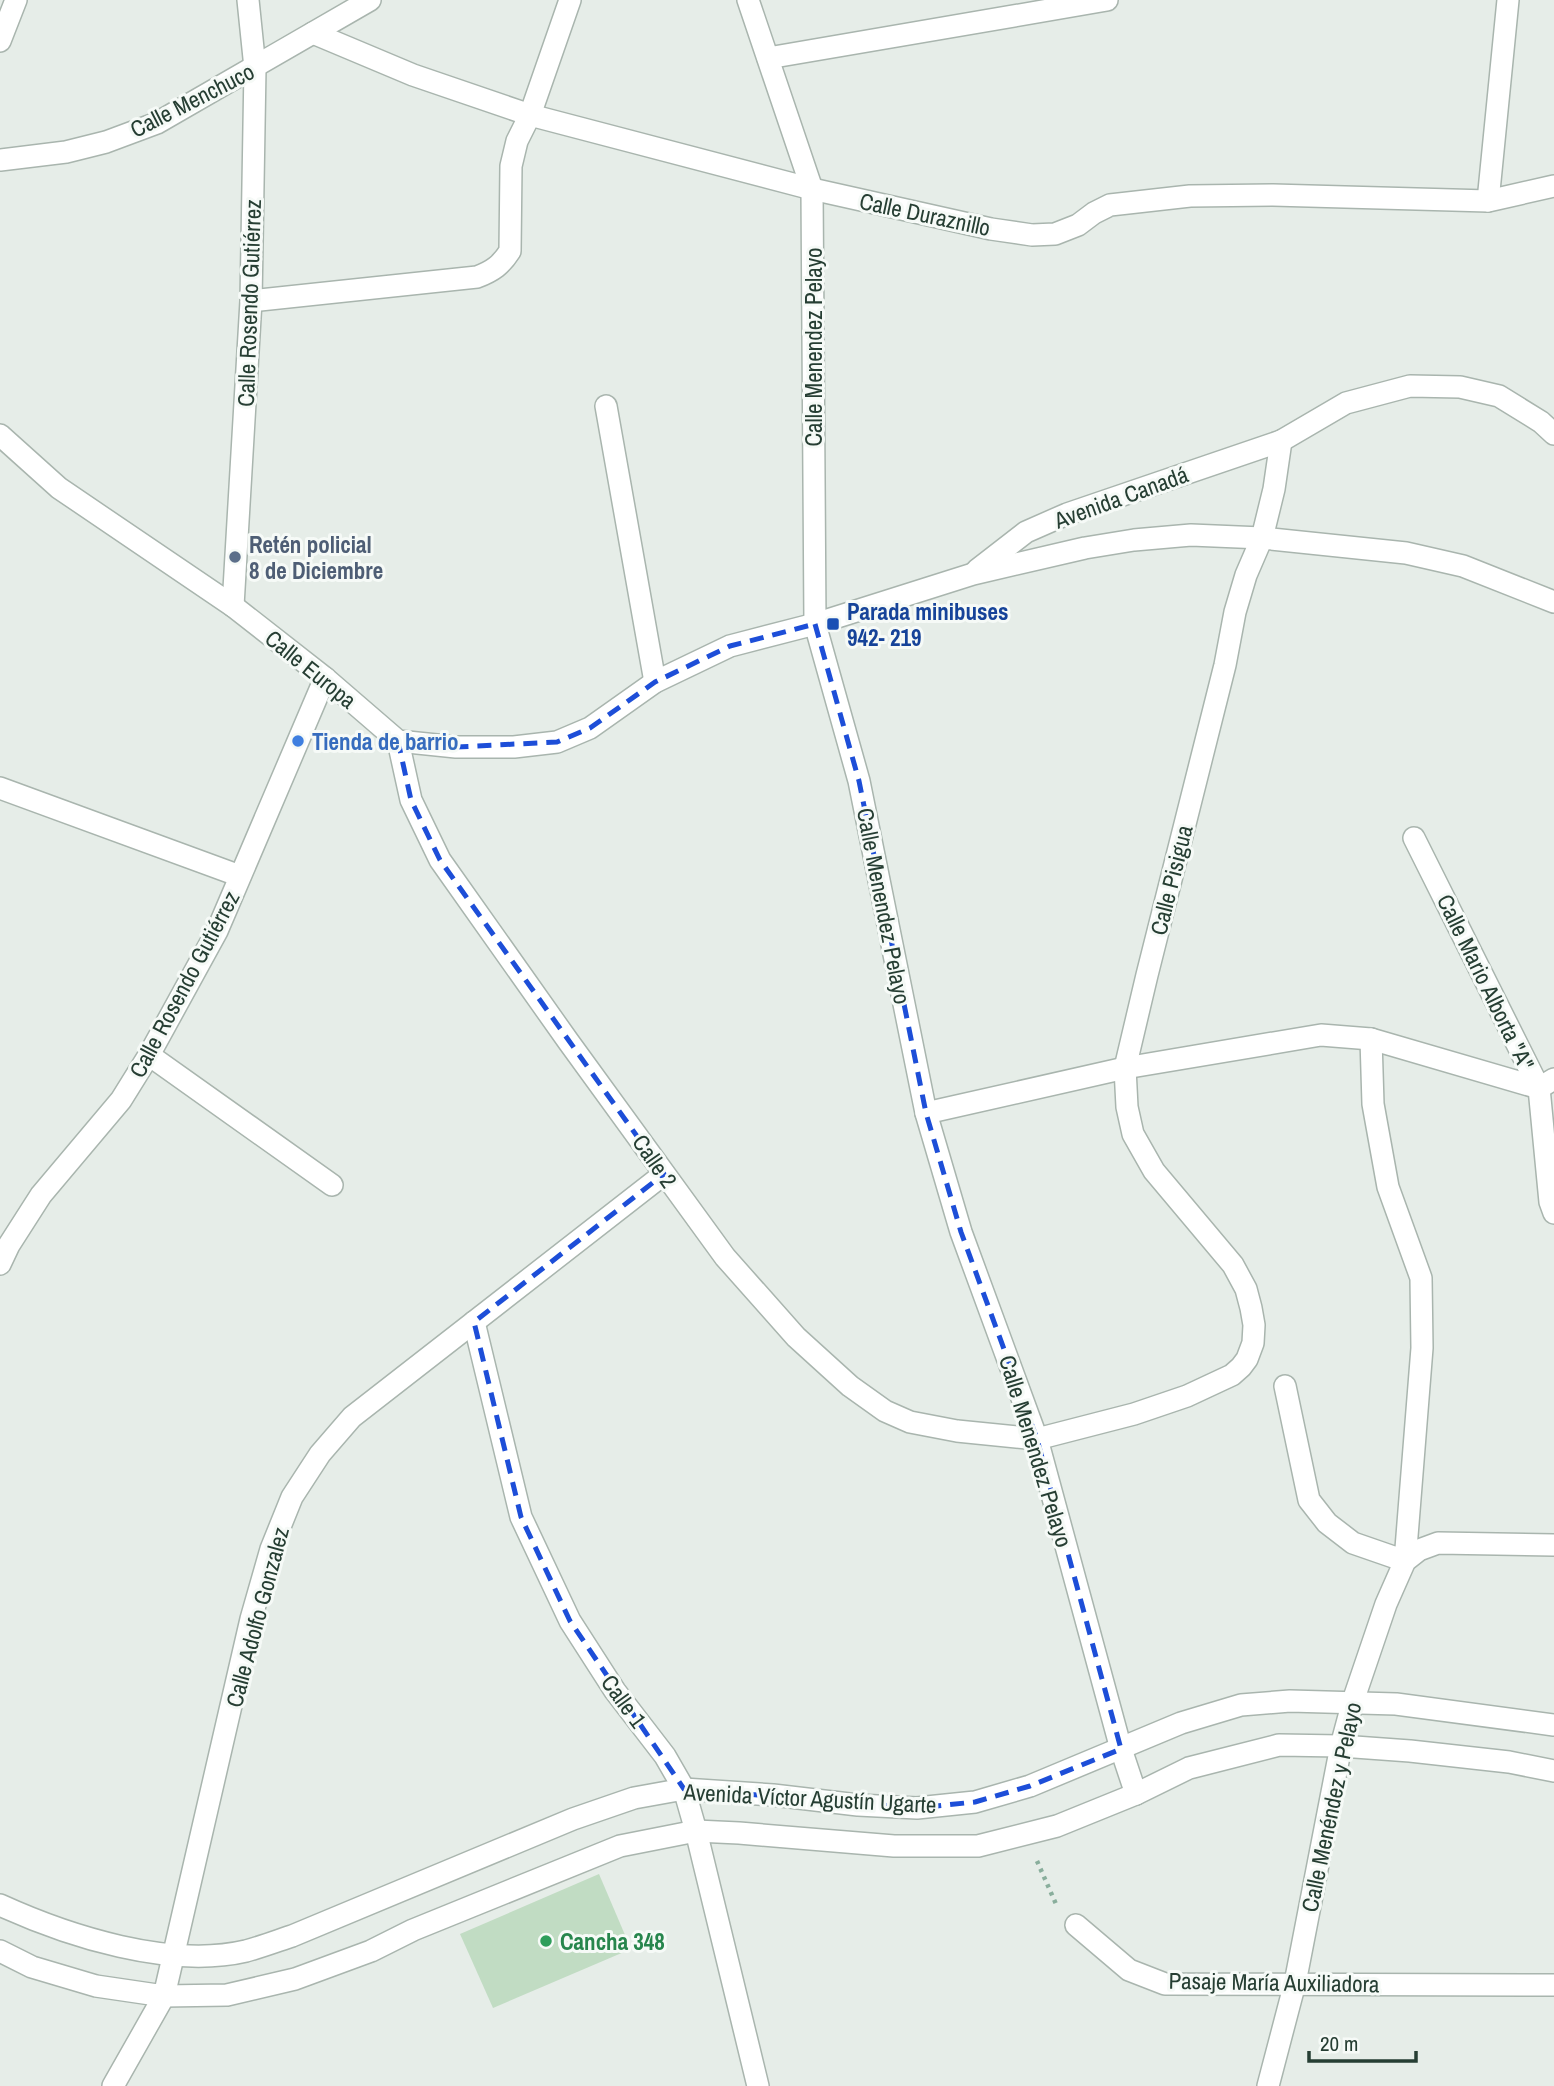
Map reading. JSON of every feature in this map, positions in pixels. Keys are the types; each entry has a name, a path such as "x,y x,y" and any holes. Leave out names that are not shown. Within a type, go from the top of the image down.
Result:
{"street":[{"path":"0,41 16,0"},
{"name":"Calle Rosendo Gutiérrez","path":"233,606 251,301 255,68 247,0"},
{"name":"Calle Menchuco","path":"0,160 66,152 106,142 157,123 370,0"},
{"path":"251,301 477,277 492,272 503,262 510,251 511,166 517,142 530,115 570,0"},
{"name":"Calle Menendez Pelayo","path":"748,0 812,190 814,624 859,781 926,1113 961,1232 1037,1439 1121,1749 1136,1794"},
{"path":"768,58 1107,0"},
{"path":"1488,201 1508,0"},
{"name":"Calle Duraznillo","path":"313,33 413,75 530,115 812,190 991,229 1032,235 1055,233 1078,225 1110,205 1190,196 1272,195 1488,201 1554,186"},
{"path":"1280,441 1346,403 1409,386 1460,387 1499,396 1541,422 1554,434"},
{"path":"606,406 655,682"},
{"name":"Calle Europa","path":"0,435 59,488 233,606 325,678 398,741"},
{"name":"Avenida Canadá","path":"973,574 1026,532 1046,523 1280,441"},
{"name":"Calle Pisigua","path":"1037,1439 1134,1414 1187,1396 1231,1375 1241,1367 1253,1343 1251,1308 1246,1289 1233,1265 1154,1171 1133,1135 1127,1107 1125,1068 1222,678 1235,612 1246,575 1262,538 1280,441"},
{"name":"Avenida Canadá","path":"814,624 973,574 1085,548 1134,540 1191,536 1262,538 1406,553 1463,566 1554,602"},
{"path":"398,741 456,747 514,747 557,742 590,727 655,682 730,646 814,624"},
{"name":"Calle Rosendo Gutiérrez","path":"0,1264 41,1195 121,1100 149,1055 217,931 325,678"},
{"name":"Calle 2","path":"398,741 411,800 440,860 725,1257 796,1337 850,1386 885,1411 910,1422 957,1431 1037,1439"},
{"path":"0,788 240,876"},
{"name":"Calle Mario Alborta \"A\"","path":"1414,838 1547,1084 1550,1202 1554,1213"},
{"path":"926,1113 1125,1068 1321,1035 1371,1040 1547,1084"},
{"name":"Calle Menéndez y Pelayo","path":"1268,2086 1295,1983 1341,1746 1353,1701 1386,1604 1405,1561 1422,1348 1420,1278 1388,1187 1373,1104 1371,1040"},
{"path":"149,1055 332,1185"},
{"name":"Calle Adolfo Gonzalez","path":"113,2086 164,1996 251,1619 271,1549 292,1497 320,1454 352,1417 664,1174"},
{"name":"Calle 1","path":"474,1322 521,1517 570,1621 615,1691 665,1756 684,1789 758,2086"},
{"path":"1285,1386 1309,1500 1327,1524 1353,1543 1405,1561 1419,1550 1438,1543 1554,1545"},
{"name":"Avenida Víctor Agustín Ugarte","path":"0,1905 60,1931 118,1945 173,1955 244,1951 280,1940 573,1819 634,1798 684,1789 917,1808 975,1802 1030,1786 1181,1723 1241,1705 1290,1701 1396,1704 1554,1725"},
{"name":"Avenida Víctor Agustín Ugarte","path":"0,1951 32,1967 96,1986 164,1996 227,1994 295,1979 371,1951 412,1930 620,1846 696,1831 739,1832 894,1846 978,1846 1057,1826 1136,1794 1189,1768 1279,1745 1341,1746 1509,1762 1554,1771"},
{"name":"Pasaje María Auxiliadora","path":"1076,1925 1129,1970 1165,1984 1554,1985"}],"path":[{"path":"1026,1834 1057,1907 1076,1925"}],"highlighted area":[{"path":"815,624 859,781 926,1113 961,1232 1037,1439 1121,1749 1030,1786 975,1802 917,1808 684,1789 570,1621 521,1517 474,1322 664,1174 440,860 411,800 398,741 456,747 557,742 590,728 655,682 730,646"}],"green space":[{"name":"Cancha 348","path":"599,1874 631,1949 493,2008 460,1934"}],"place":[{"name":"Retén policial 8 de Diciembre","path":"235,557"},
{"name":"Parada minibuses 942- 219","path":"833,624"},
{"name":"Tienda de barrio","path":"298,741"},
{"name":"Cancha 348","path":"546,1941"}]}
